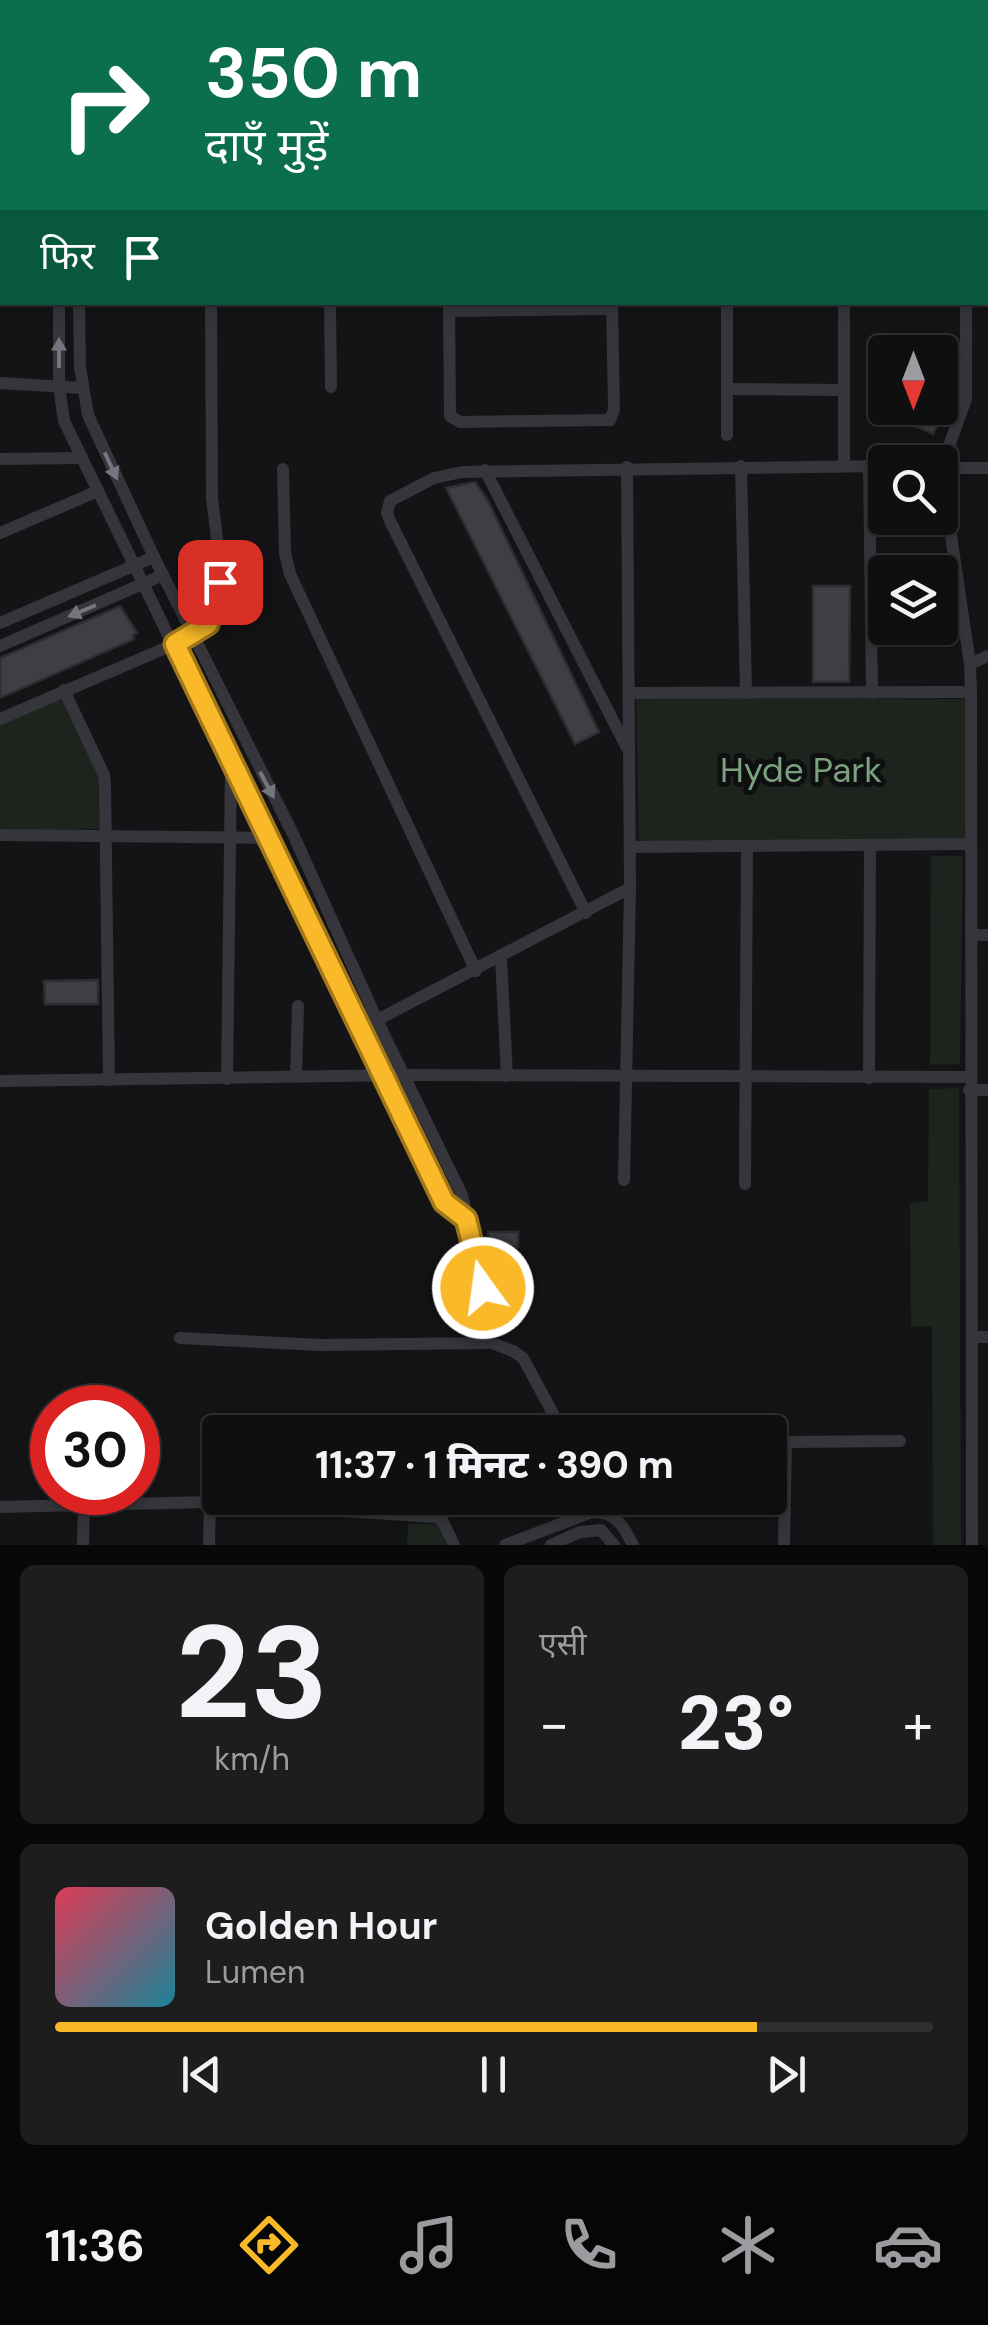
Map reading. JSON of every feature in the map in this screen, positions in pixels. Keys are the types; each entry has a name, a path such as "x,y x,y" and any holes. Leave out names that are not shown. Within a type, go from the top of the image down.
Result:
{"street":[{"path":"59,305 58,386 64,421 444,1202 466,1219"},
{"path":"79,305 82,388 88,415 154,558 293,834 462,1196 482,1282 482,1337 486,1343"},
{"path":"0,719 175,644 208,624 221,572 212,498 211,305"},
{"path":"330,305 331,387"},
{"path":"726,305 727,435"},
{"path":"844,305 844,465"},
{"path":"949,445 966,399 966,305"},
{"path":"612,306 614,410 610,420 452,419 449,307 612,306"},
{"path":"0,384 82,388"},
{"path":"727,389 844,390"},
{"path":"0,459 82,458"},
{"path":"586,912 387,507 395,498 434,478 485,470 868,465"},
{"path":"742,466 746,693"},
{"path":"624,1180 630,888 627,467"},
{"path":"958,468 988,468"},
{"path":"283,469 286,562 290,574 476,971"},
{"path":"485,470 629,752"},
{"path":"0,534 98,491"},
{"path":"870,535 872,693"},
{"path":"950,535 971,692 972,1545"},
{"path":"0,623 154,558"},
{"path":"0,646 163,574"},
{"path":"970,664 988,656"},
{"path":"64,690 104,775 109,1080"},
{"path":"629,692 971,692"},
{"path":"226,1079 231,764"},
{"path":"0,835 268,838"},
{"path":"630,847 971,844"},
{"path":"745,1184 747,846"},
{"path":"870,846 870,1078"},
{"path":"377,1020 630,888"},
{"path":"971,935 988,936"},
{"path":"501,958 507,1076"},
{"path":"296,1077 298,1006"},
{"path":"0,1081 404,1074 870,1078 970,1084 988,1090"},
{"path":"972,1336 988,1337"},
{"path":"180,1338 321,1345 486,1343 513,1350 523,1358 554,1415"},
{"path":"787,1442 900,1441"},
{"path":"160,1503 202,1502"},
{"path":"0,1506 30,1506"},
{"path":"84,1515 84,1545"},
{"path":"210,1515 210,1545"},
{"path":"405,1515 442,1520 454,1545"},
{"path":"505,1545 578,1515"},
{"path":"601,1530 604,1515"},
{"path":"610,1515 633,1545"},
{"path":"784,1545 785,1515"},
{"path":"551,1545 580,1532 601,1530"},
{"path":"601,1530 614,1545"}],"green space":[{"path":"63,695 100,778 100,829 0,831 0,724"},
{"name":"Hyde Park","path":"636,698 967,699 966,839 639,842"},
{"path":"931,856 963,856 960,1064 930,1065"},
{"path":"959,1088 961,1545 933,1545 932,1327 911,1326 910,1203 928,1201 929,1089"},
{"path":"408,1524 439,1524 446,1545 407,1545"}],"building":[{"path":"912,425 938,425 933,434"},
{"path":"475,482 488,501 599,732 575,744 446,488"},
{"path":"813,586 850,586 849,682 813,682"},
{"path":"120,606 137,633 134,639 0,698 0,658"},
{"path":"98,980 98,1004 45,1004 44,981"},
{"path":"488,1232 518,1232 518,1247 506,1247 506,1264 492,1264"}],"route":[{"path":"220,582 208,624 175,644 444,1202 466,1219 483,1288"}]}
